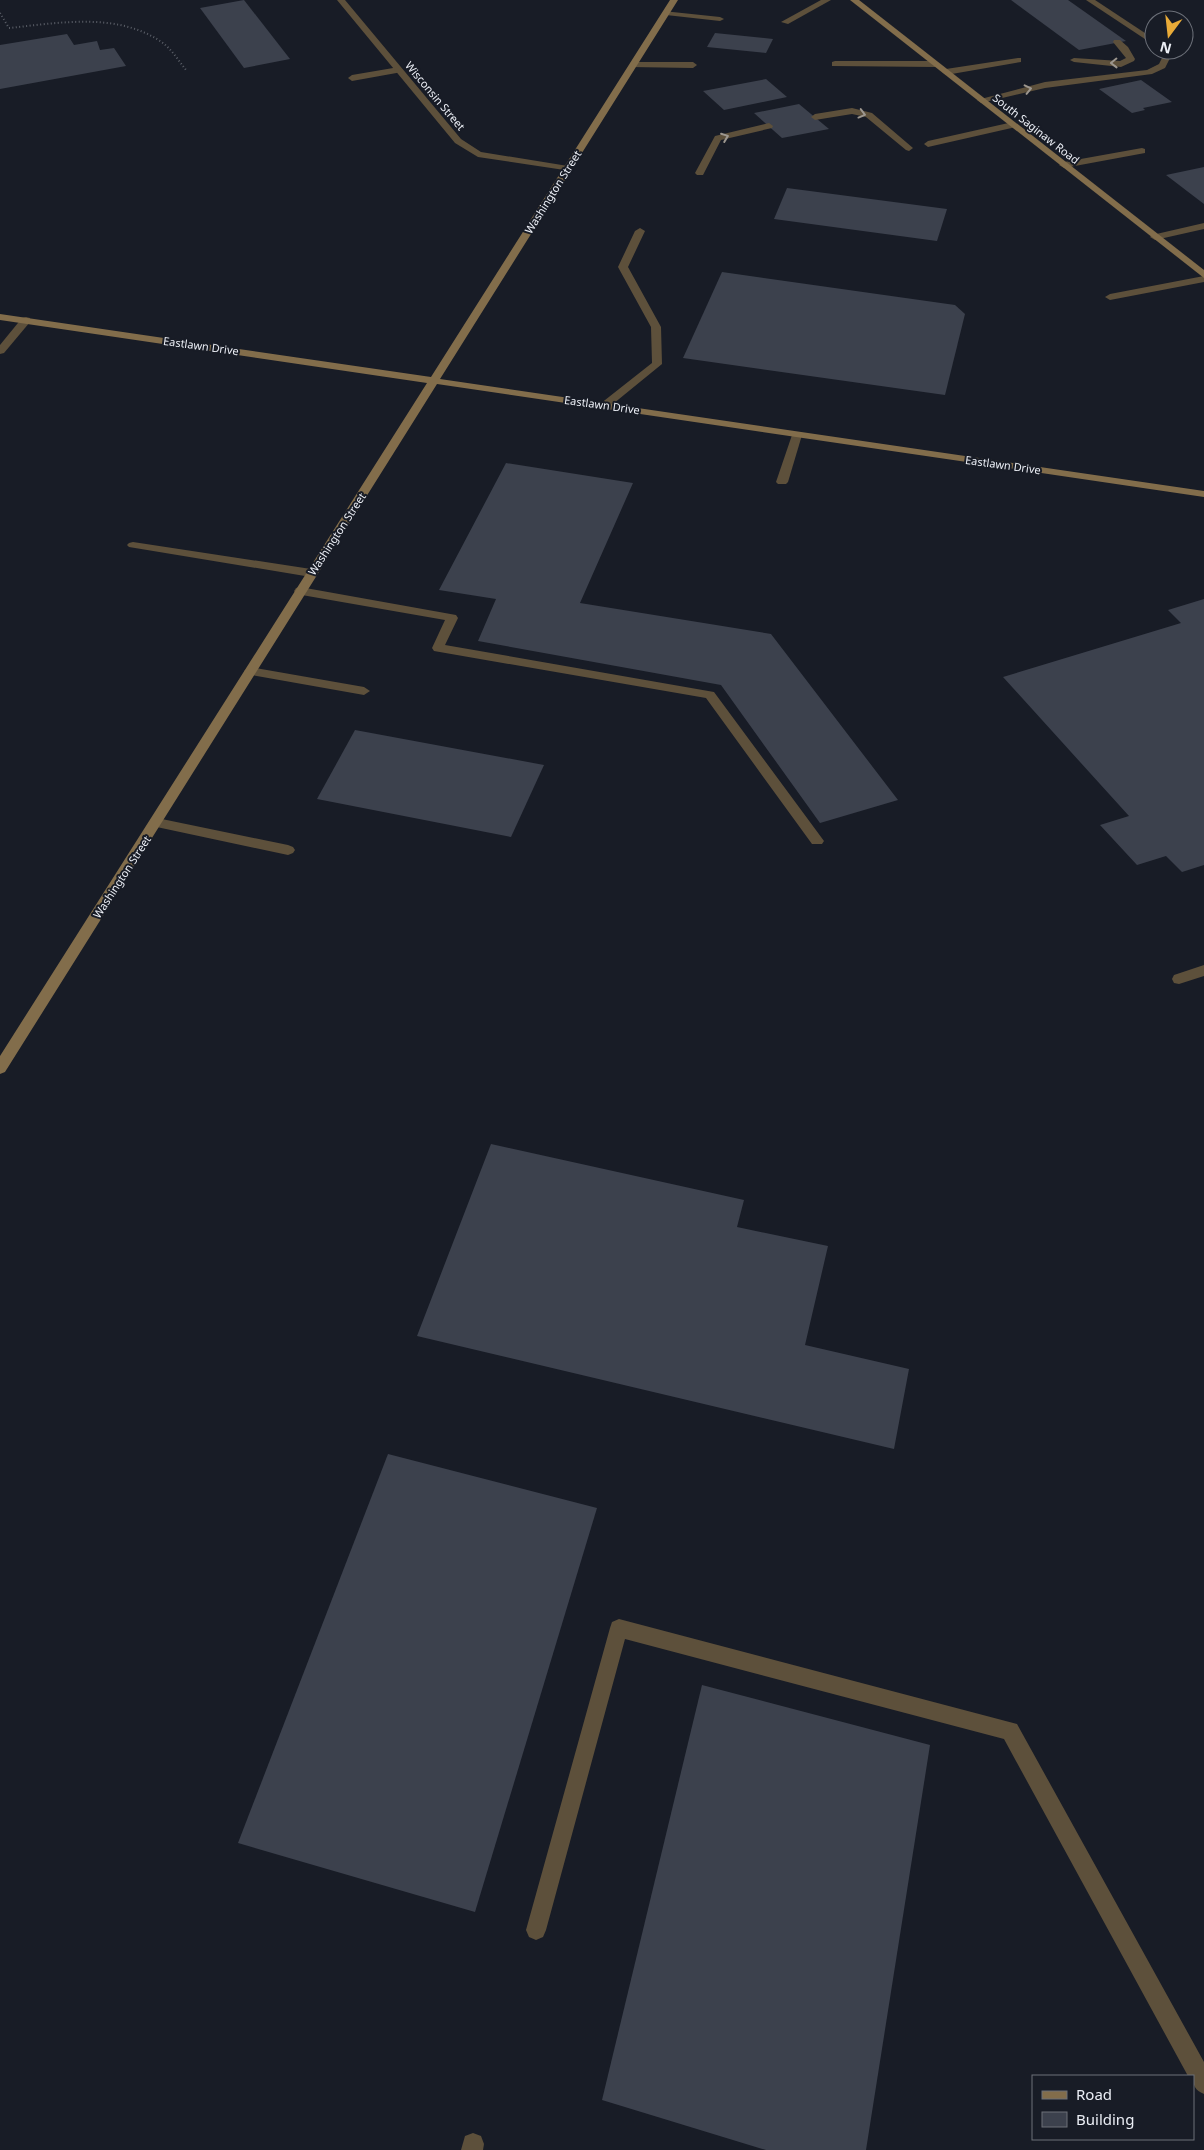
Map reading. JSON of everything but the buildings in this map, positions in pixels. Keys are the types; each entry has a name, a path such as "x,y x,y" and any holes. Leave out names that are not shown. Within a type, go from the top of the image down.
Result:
{"street":[{"name":"Wisconsin Street","path":"341,0 458,141 478,154 568,169"},
{"name":"Washington Street","path":"0,1068 157,823 311,573 674,0"},
{"path":"785,22 827,0"},
{"name":"South Saginaw Road","path":"854,0 1204,274"},
{"path":"1090,0 1144,36"},
{"path":"666,13 720,19"},
{"path":"1074,60 1121,64 1131,59 1125,49 1117,42"},
{"path":"946,72 1018,60"},
{"path":"981,100 1045,85 1149,72 1162,66 1165,60"},
{"path":"835,64 935,64"},
{"path":"633,65 693,65"},
{"path":"352,78 398,70"},
{"path":"815,117 852,111 869,115 909,148"},
{"path":"928,144 1013,125"},
{"path":"700,173 718,138 769,126"},
{"path":"1064,165 1142,151"},
{"path":"1156,237 1204,226"},
{"path":"604,406 657,364 656,326 622,267 640,231"},
{"path":"1110,297 1204,279"},
{"name":"Eastlawn Drive","path":"0,317 1204,494"},
{"path":"0,351 26,320"},
{"path":"782,482 797,434"},
{"path":"133,545 311,573"},
{"path":"300,591 452,618 438,648 710,695 817,841"},
{"path":"250,671 364,691"},
{"path":"157,823 288,850"},
{"path":"1179,979 1204,970"},
{"path":"536,1930 619,1628 1010,1731 1204,2083"}],"path":[{"path":"0,13 9,28 86,21 134,28 161,42 186,70"}]}
